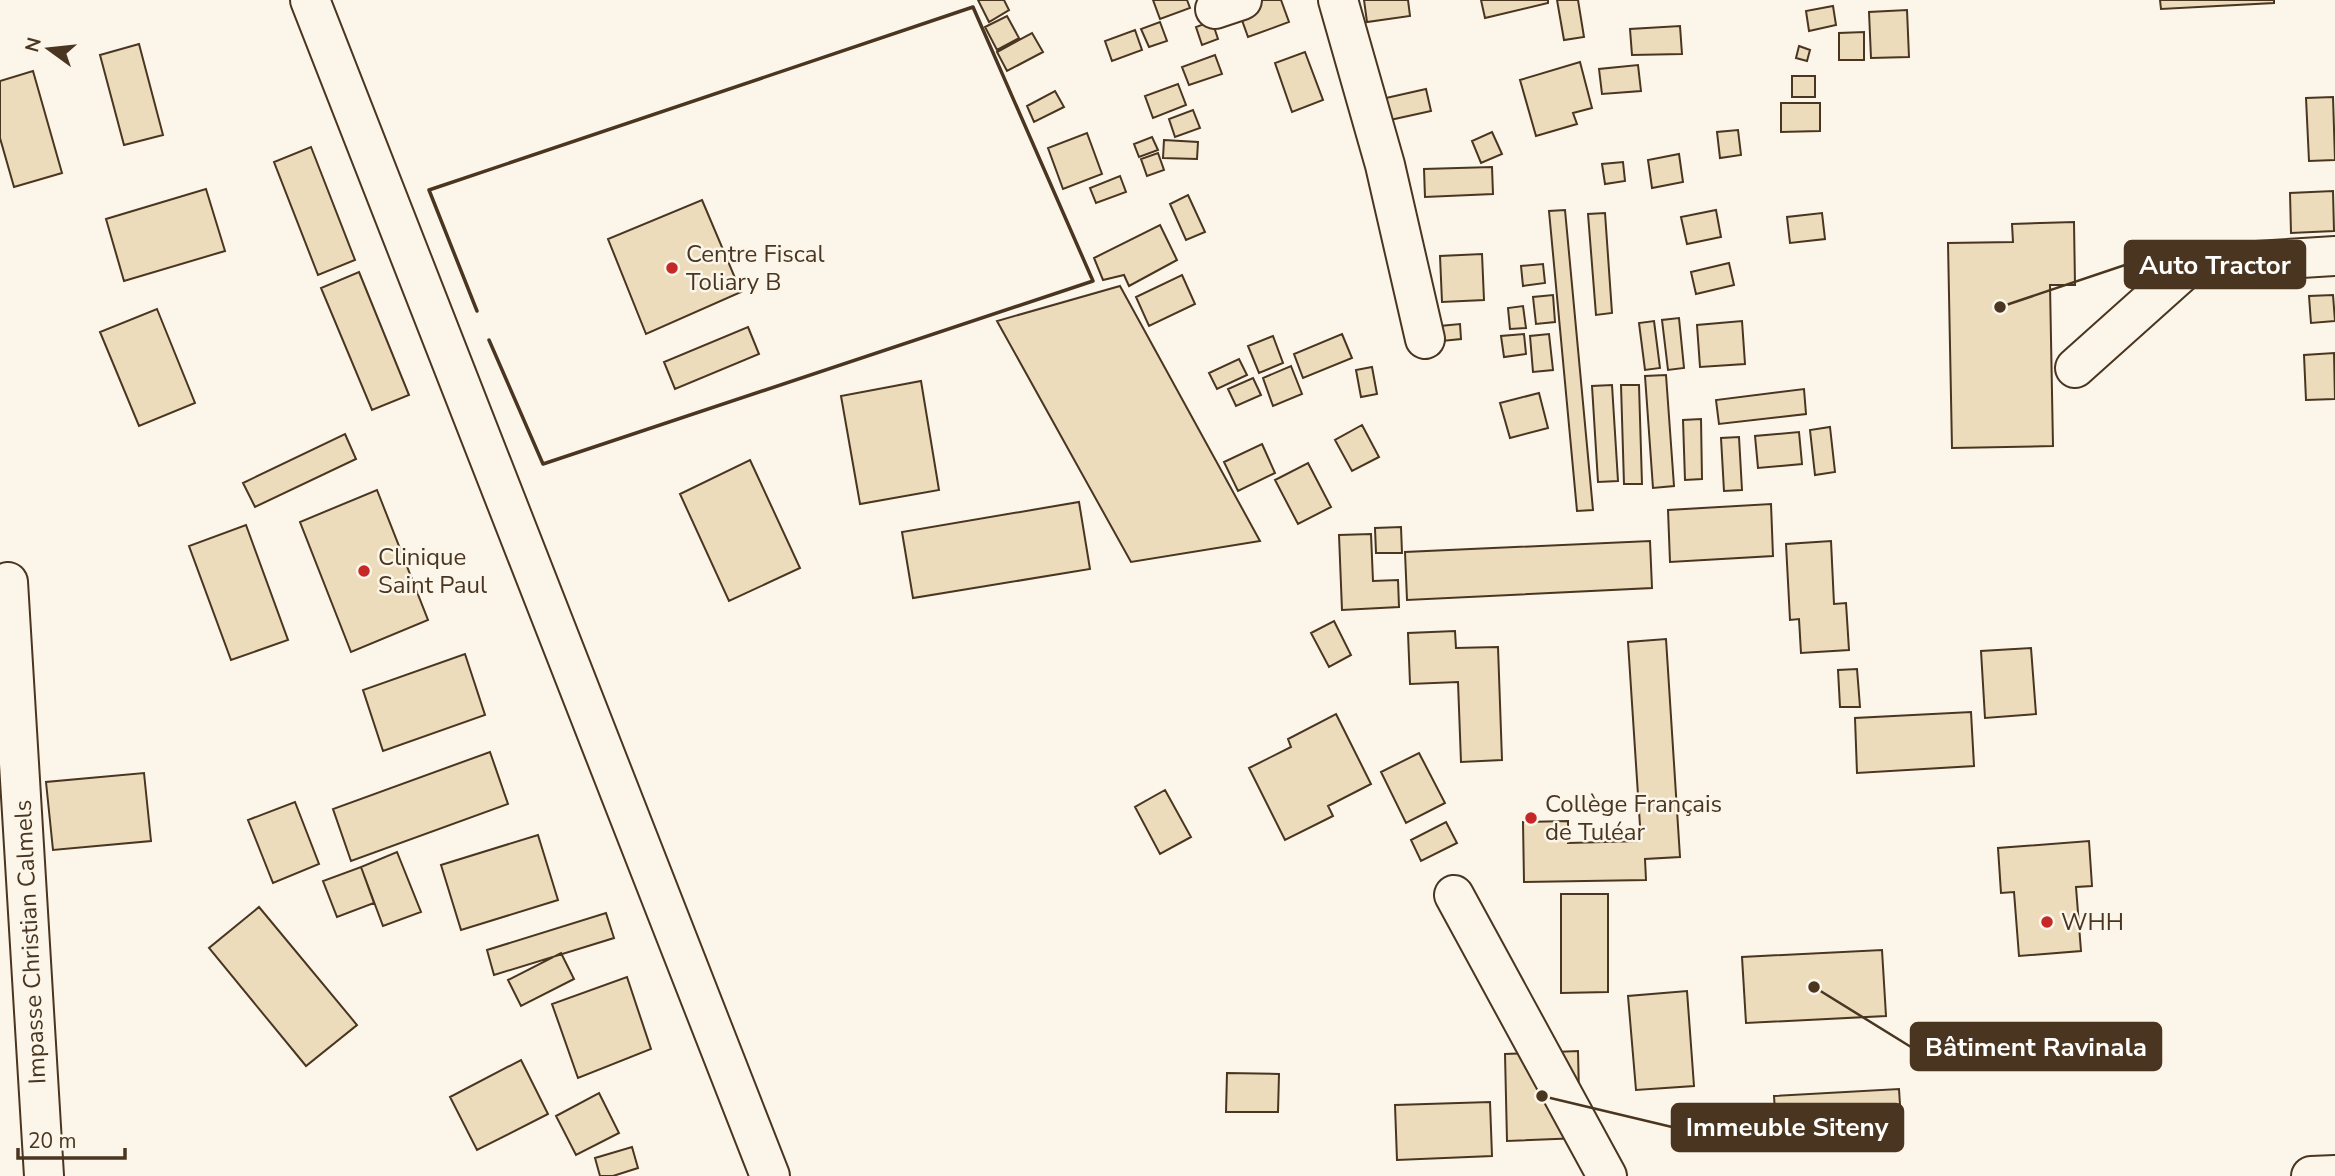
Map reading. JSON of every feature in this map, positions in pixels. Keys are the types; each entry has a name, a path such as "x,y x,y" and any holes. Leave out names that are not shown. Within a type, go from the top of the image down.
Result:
{"street":[{"path":"310,0 770,1176"},
{"path":"1338,0 1385,165 1425,339"},
{"path":"2075,368 2190,265 2335,256"},
{"name":"Impasse Christian Calmels","path":"8,582 10,777 44,1176"},
{"path":"1454,895 1607,1176"},
{"path":"2311,1176 2335,1175"}],"building":[{"path":"978,0 1004,0 1009,10 989,22"},
{"path":"1153,0 1187,0 1190,8 1160,19"},
{"path":"1262,0 1281,0 1289,22 1248,37 1238,9"},
{"path":"1364,0 1408,0 1410,16 1367,22"},
{"path":"1481,0 1548,0 1548,3 1485,18"},
{"path":"1557,0 1578,0 1584,37 1564,40"},
{"path":"2160,0 2274,0 2274,3 2161,9"},
{"path":"1833,6 1836,25 1809,31 1806,11"},
{"path":"1907,10 1909,57 1871,58 1869,12"},
{"path":"1007,16 1019,38 997,50 985,27"},
{"path":"1212,21 1218,39 1202,45 1196,27"},
{"path":"1160,22 1167,41 1149,47 1141,29"},
{"path":"1680,26 1682,54 1632,55 1630,29"},
{"path":"1135,30 1142,50 1112,61 1105,41"},
{"path":"1864,32 1864,60 1839,60 1839,33"},
{"path":"1032,33 1043,52 1007,71 997,52"},
{"path":"139,44 163,135 124,145 100,55"},
{"path":"1799,46 1810,50 1807,61 1796,58"},
{"path":"1305,52 1323,100 1292,112 1275,63"},
{"path":"1215,55 1222,74 1189,85 1182,67"},
{"path":"1580,62 1592,108 1573,113 1577,124 1536,136 1520,80"},
{"path":"1638,65 1641,91 1602,94 1599,69"},
{"path":"33,71 62,173 14,187 0,138 0,81"},
{"path":"1792,76 1815,76 1815,97 1792,97"},
{"path":"1178,84 1186,105 1153,118 1145,96"},
{"path":"1426,89 1431,111 1390,120 1386,98"},
{"path":"1055,91 1064,107 1034,122 1027,106"},
{"path":"2333,97 2335,160 2309,161 2306,98"},
{"path":"1781,103 1820,103 1820,131 1781,132"},
{"path":"1193,110 1200,128 1175,137 1169,119"},
{"path":"1738,130 1741,155 1720,158 1717,132"},
{"path":"1492,132 1502,154 1481,163 1472,141"},
{"path":"1087,133 1102,174 1063,189 1048,148"},
{"path":"1152,137 1158,150 1139,157 1134,144"},
{"path":"1164,140 1198,142 1197,159 1163,158"},
{"path":"311,147 355,260 318,275 274,162"},
{"path":"1158,153 1164,170 1147,176 1141,159"},
{"path":"1679,154 1683,182 1652,188 1648,160"},
{"path":"1623,162 1625,181 1605,184 1602,164"},
{"path":"1492,167 1493,194 1425,197 1424,169"},
{"path":"1120,176 1126,192 1096,203 1090,188"},
{"path":"206,189 225,251 124,281 106,219"},
{"path":"2333,191 2334,231 2291,233 2290,193"},
{"path":"1188,195 1205,232 1186,240 1170,204"},
{"path":"702,200 741,292 646,334 608,239"},
{"path":"1565,210 1593,510 1577,511 1549,211"},
{"path":"1716,210 1721,237 1687,244 1681,217"},
{"path":"1605,213 1612,313 1596,315 1588,214"},
{"path":"1822,213 1825,239 1790,243 1787,217"},
{"path":"2074,222 2075,285 2050,285 2053,446 1952,448 1948,243 2013,242 2012,224"},
{"path":"1160,225 1177,260 1129,286 1124,275 1103,280 1094,258"},
{"path":"1482,254 1484,300 1442,302 1440,256"},
{"path":"1729,263 1734,285 1696,294 1691,272"},
{"path":"1543,264 1545,283 1523,286 1521,266"},
{"path":"359,272 409,395 372,410 321,288"},
{"path":"1182,275 1195,304 1149,326 1136,297"},
{"path":"1120,286 1260,541 1131,562 997,321"},
{"path":"1553,295 1555,322 1536,324 1533,297"},
{"path":"2333,295 2335,321 2311,323 2309,296"},
{"path":"1523,306 1526,328 1510,329 1508,308"},
{"path":"157,309 195,403 139,426 100,332"},
{"path":"1679,318 1684,368 1668,370 1662,320"},
{"path":"1654,321 1660,368 1645,370 1639,323"},
{"path":"1742,321 1745,364 1700,367 1697,325"},
{"path":"1460,324 1461,339 1442,341 1440,326"},
{"path":"748,327 759,354 675,389 664,362"},
{"path":"1342,334 1352,358 1303,378 1294,354"},
{"path":"1524,334 1526,354 1504,357 1501,336"},
{"path":"1549,334 1553,370 1533,372 1530,336"},
{"path":"1273,336 1283,363 1259,373 1248,346"},
{"path":"2334,353 2335,399 2306,400 2304,355"},
{"path":"1239,359 1247,375 1217,389 1209,373"},
{"path":"1291,366 1302,394 1273,406 1263,378"},
{"path":"1372,367 1377,394 1361,397 1356,370"},
{"path":"1666,375 1674,486 1653,488 1645,376"},
{"path":"1253,378 1261,395 1236,406 1228,389"},
{"path":"921,381 939,490 860,504 841,396"},
{"path":"1612,385 1618,481 1598,482 1592,386"},
{"path":"1621,385 1639,385 1642,484 1624,484"},
{"path":"1804,389 1806,414 1719,424 1716,400"},
{"path":"1539,393 1548,428 1510,438 1500,403"},
{"path":"1701,419 1702,479 1685,480 1683,420"},
{"path":"1362,425 1379,457 1352,471 1335,440"},
{"path":"1830,427 1835,472 1815,475 1810,430"},
{"path":"1799,432 1802,464 1758,468 1755,436"},
{"path":"345,434 356,459 255,507 243,483"},
{"path":"1739,437 1742,490 1724,491 1721,438"},
{"path":"1262,444 1275,473 1238,491 1224,462"},
{"path":"750,460 800,568 729,601 680,494"},
{"path":"1308,463 1331,507 1298,524 1275,480"},
{"name":"Clinique Saint Paul","path":"377,490 428,620 351,652 300,522"},
{"path":"1079,502 1090,569 913,598 902,532"},
{"path":"1771,504 1773,556 1670,562 1668,510"},
{"path":"246,525 288,640 231,660 189,546"},
{"path":"1401,527 1402,553 1376,553 1375,528"},
{"path":"1371,534 1373,581 1398,580 1399,607 1342,610 1339,535"},
{"path":"1650,541 1652,588 1407,600 1405,552"},
{"path":"1831,541 1834,604 1846,603 1849,650 1801,653 1799,619 1790,620 1786,544"},
{"path":"1334,621 1351,655 1329,667 1311,633"},
{"path":"1455,631 1456,648 1498,647 1502,760 1461,762 1458,682 1410,684 1408,633"},
{"path":"1666,639 1680,857 1645,859 1646,880 1524,882 1523,822 1568,821 1568,843 1641,841 1628,642"},
{"path":"2031,648 2036,714 1985,718 1981,651"},
{"path":"465,654 485,715 383,751 363,690"},
{"path":"1857,669 1860,707 1840,707 1838,670"},
{"path":"1971,712 1974,766 1857,773 1855,718"},
{"path":"1336,714 1371,784 1328,806 1333,816 1285,840 1249,768 1291,747 1288,739"},
{"path":"490,752 508,804 351,861 333,809"},
{"path":"1419,753 1445,803 1406,823 1381,772"},
{"path":"144,773 151,841 53,850 46,782"},
{"path":"1165,790 1191,837 1160,854 1135,807"},
{"path":"295,802 319,864 273,883 248,820"},
{"path":"1446,822 1457,843 1421,861 1411,840"},
{"path":"538,835 558,900 461,930 441,865"},
{"name":"WHH","path":"2089,841 2092,886 2076,887 2081,951 2019,956 2014,892 2001,893 1998,848"},
{"path":"397,852 421,912 383,926 361,867"},
{"path":"361,867 374,903 337,917 323,881"},
{"path":"1561,894 1608,894 1608,992 1561,993"},
{"path":"259,907 357,1025 306,1066 209,948"},
{"path":"606,913 614,938 494,975 487,950"},
{"path":"1882,950 1886,1016 1746,1023 1742,957"},
{"path":"561,953 574,979 521,1006 508,980"},
{"path":"627,977 651,1049 578,1078 552,1004"},
{"path":"1687,991 1694,1086 1636,1090 1628,996"},
{"path":"1578,1051 1580,1138 1507,1141 1505,1054"},
{"path":"521,1060 548,1114 477,1150 450,1097"},
{"path":"1227,1073 1279,1074 1278,1112 1226,1112"},
{"path":"1899,1089 1902,1136 1777,1143 1774,1096"},
{"path":"599,1093 619,1133 576,1155 556,1116"},
{"path":"1490,1102 1492,1156 1397,1160 1395,1105"},
{"path":"632,1147 638,1168 613,1176 600,1176 595,1158"}],"wall":[{"path":"477,311 429,190 973,7 1093,281 543,464 489,340"}],"place":[{"name":"Centre Fiscal Toliary B","path":"672,268"},
{"name":"Auto Tractor","path":"2000,307"},
{"name":"Clinique Saint Paul","path":"364,571"},
{"name":"Collège Français de Tuléar","path":"1531,818"},
{"name":"WHH","path":"2047,922"},
{"name":"Bâtiment Ravinala","path":"1814,987"},
{"name":"Immeuble Siteny","path":"1542,1096"}]}
